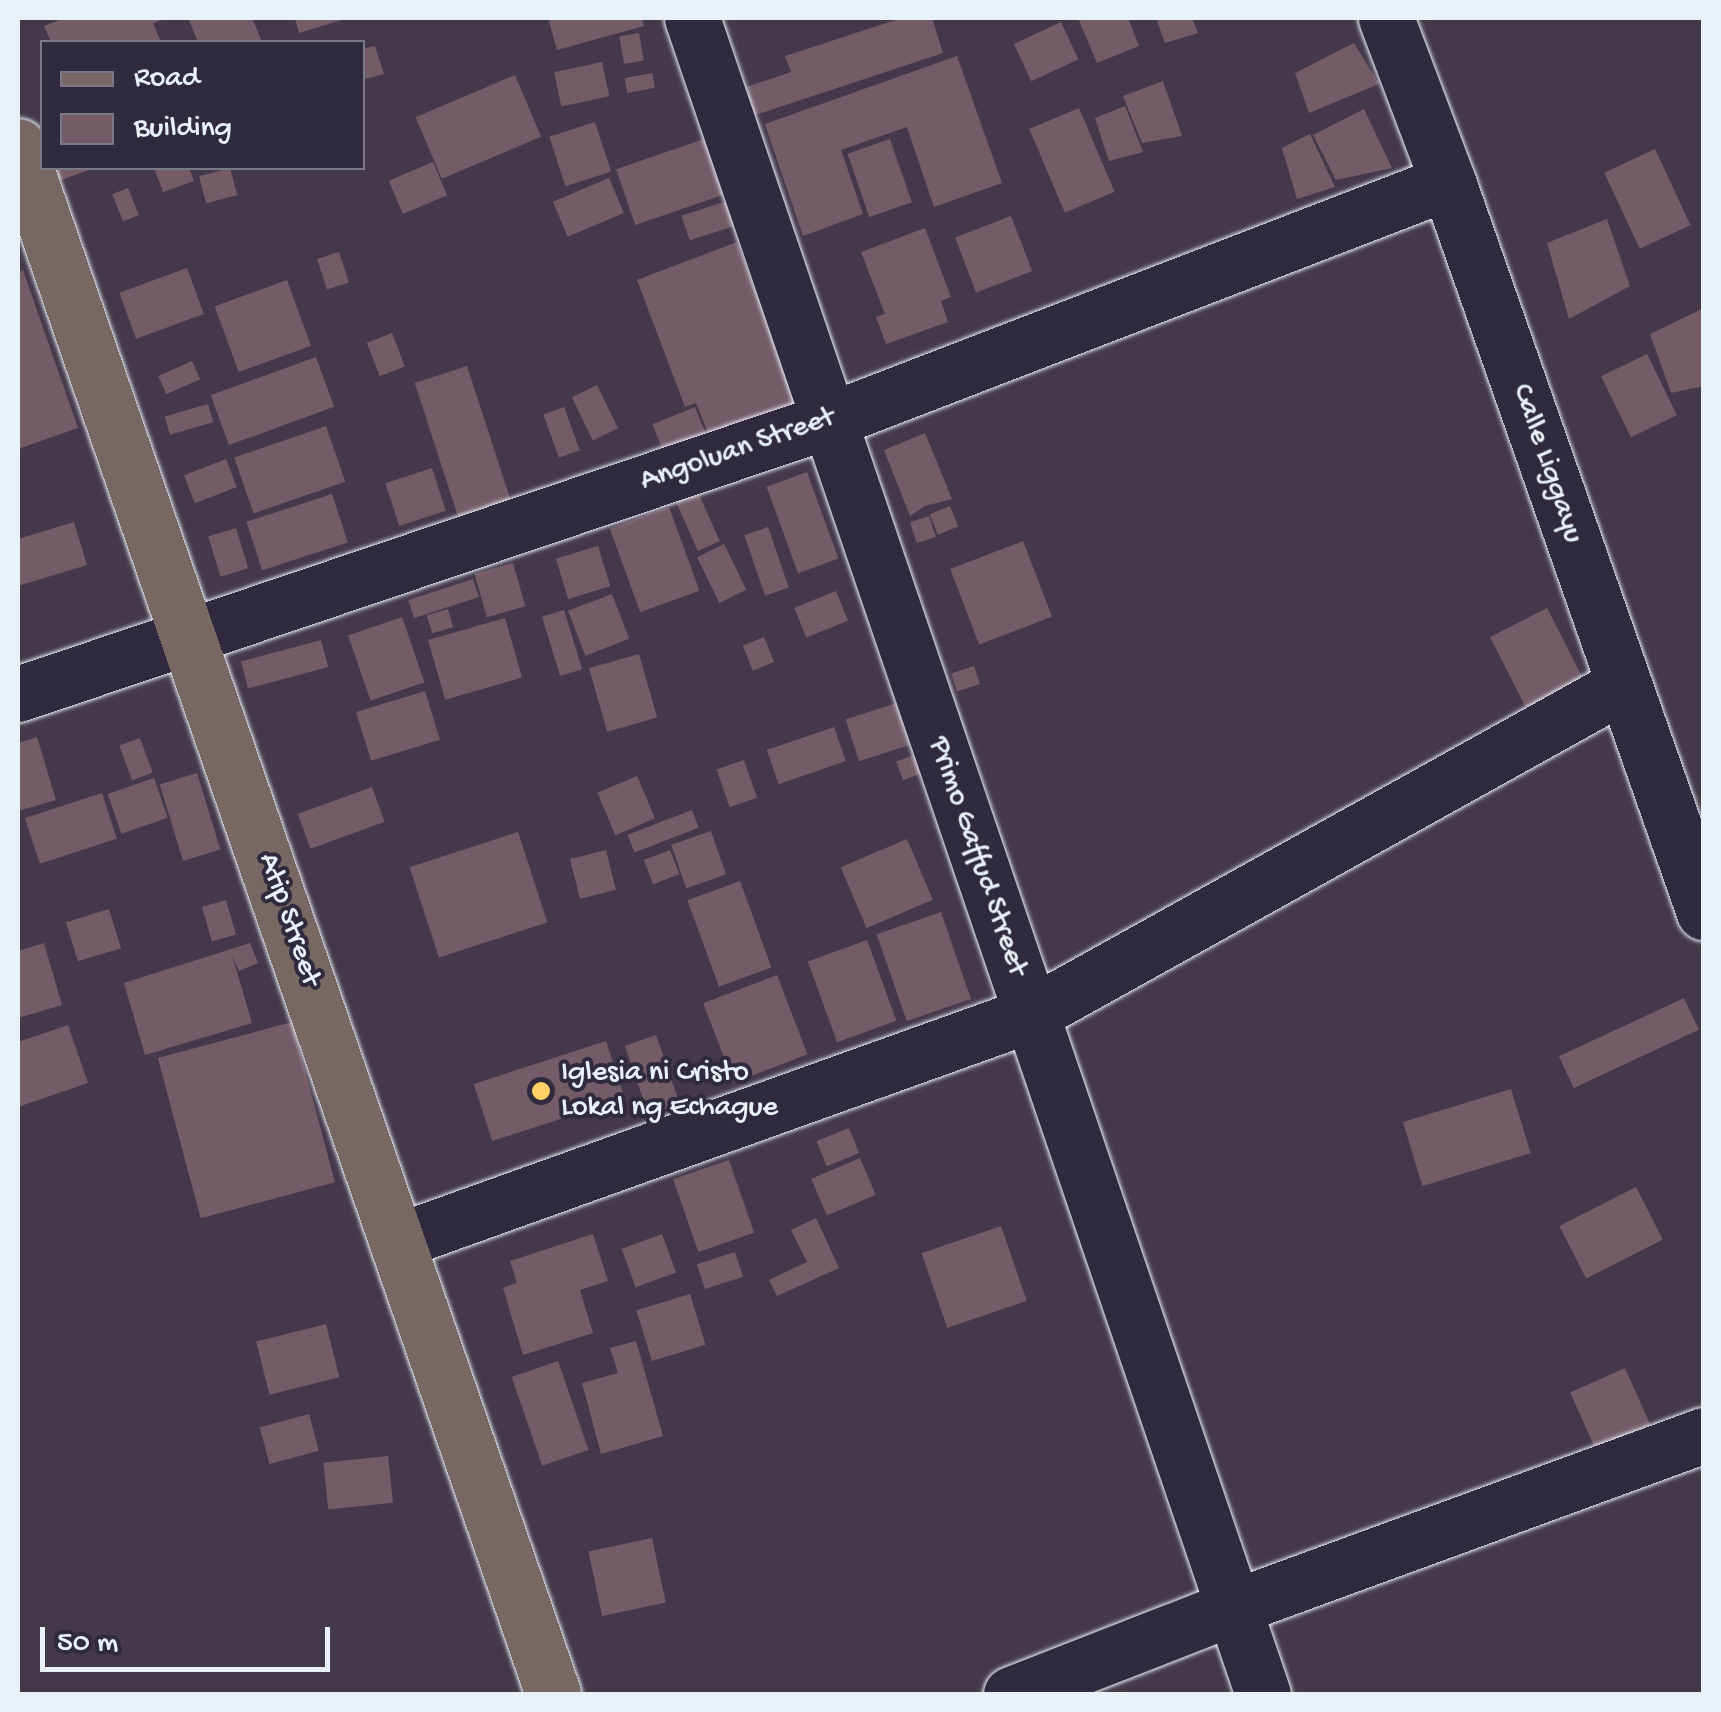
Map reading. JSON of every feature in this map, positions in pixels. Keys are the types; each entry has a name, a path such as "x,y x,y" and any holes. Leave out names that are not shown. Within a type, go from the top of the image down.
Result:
{"main road":[{"name":"Atip Street","path":"18,146 553,1694"}],"street":[{"name":"Primo Gaffud Street","path":"692,18 1263,1694"},
{"name":"Calle Liggayu","path":"1386,18 1448,182 1704,912"},
{"name":"Angoluan Street","path":"18,694 830,420 1448,182"},
{"path":"398,1241 1029,1015 1623,685"},
{"path":"1010,1694 1234,1607 1704,1435"}],"building":[{"path":"65,18 167,18 153,23 160,40 50,40 44,26"},
{"path":"188,18 252,18 261,40 197,40"},
{"path":"295,18 348,18 299,33"},
{"path":"548,18 642,18 644,26 557,50"},
{"path":"902,18 932,18 943,53 755,115 746,87 791,72 785,56"},
{"path":"1078,18 1128,18 1139,46 1097,63"},
{"path":"1156,18 1192,18 1198,33 1165,43"},
{"path":"1061,22 1078,59 1031,81 1014,44"},
{"path":"639,33 644,61 624,64 619,36"},
{"path":"1354,43 1379,84 1309,113 1295,73"},
{"path":"375,46 384,74 365,79 365,48"},
{"path":"957,56 1002,183 934,207 907,127 841,150 863,214 803,236 765,124"},
{"path":"602,62 609,96 561,106 554,72"},
{"path":"652,73 655,88 627,93 625,78"},
{"path":"515,75 541,137 442,179 416,117"},
{"path":"1163,81 1182,136 1142,143 1123,96"},
{"path":"1125,106 1143,152 1109,161 1095,118"},
{"path":"1079,108 1115,192 1065,213 1029,129"},
{"path":"1364,109 1392,168 1336,180 1313,135"},
{"path":"595,122 611,171 565,186 549,137"},
{"path":"1310,134 1335,187 1297,199 1282,148"},
{"path":"704,139 723,195 635,225 616,169"},
{"path":"890,139 912,202 869,217 847,154"},
{"path":"1655,149 1690,225 1640,249 1604,173"},
{"path":"433,162 447,195 403,214 389,181"},
{"path":"42,170 88,170 39,188"},
{"path":"155,170 190,170 194,181 163,192"},
{"path":"231,170 237,195 206,203 199,176"},
{"path":"609,178 624,213 568,237 553,202"},
{"path":"128,188 139,215 123,221 112,194"},
{"path":"730,200 738,225 690,240 681,216"},
{"path":"1011,216 1032,271 976,293 955,238"},
{"path":"1607,219 1630,286 1569,319 1547,243"},
{"path":"925,228 951,297 941,301 948,322 886,344 876,317 885,314 861,252"},
{"path":"737,242 800,407 711,441 696,403 685,407 637,280"},
{"path":"339,252 349,282 327,290 317,259"},
{"path":"187,268 204,314 136,339 119,293"},
{"path":"23,270 78,428 18,449 18,273"},
{"path":"287,280 311,346 239,372 215,306"},
{"path":"1704,308 1704,386 1671,393 1650,334"},
{"path":"392,333 405,367 380,376 367,343"},
{"path":"1647,354 1677,415 1631,437 1601,376"},
{"path":"316,357 334,407 229,445 211,395"},
{"path":"192,361 200,379 166,394 158,376"},
{"path":"467,366 511,500 458,517 415,383"},
{"path":"597,385 618,428 593,440 572,397"},
{"path":"208,404 213,422 170,435 165,416"},
{"path":"564,407 580,450 559,458 543,415"},
{"path":"695,407 709,442 667,459 652,424"},
{"path":"326,426 345,482 253,513 234,458"},
{"path":"925,433 952,499 925,506 910,516 884,450"},
{"path":"226,459 237,487 195,503 184,475"},
{"path":"432,468 446,511 399,526 385,483"},
{"path":"807,472 838,558 798,573 767,487"},
{"path":"697,490 720,541 698,551 675,500"},
{"path":"332,494 348,543 262,570 246,522"},
{"path":"950,506 958,526 938,535 930,514"},
{"path":"669,507 699,591 640,612 610,529"},
{"path":"929,516 936,537 917,543 910,522"},
{"path":"74,522 87,565 18,586 18,539"},
{"path":"768,527 789,588 765,596 744,535"},
{"path":"236,528 248,568 221,577 208,536"},
{"path":"1023,541 1052,617 979,645 950,569"},
{"path":"724,544 746,590 719,603 697,557"},
{"path":"598,546 610,586 568,599 556,559"},
{"path":"513,563 525,606 487,617 475,574"},
{"path":"473,579 479,597 414,618 408,600"},
{"path":"836,591 848,621 806,638 794,608"},
{"path":"612,594 629,639 585,656 568,611"},
{"path":"1547,608 1584,681 1527,710 1490,637"},
{"path":"448,609 453,627 432,633 427,615"},
{"path":"564,610 582,669 560,676 542,617"},
{"path":"402,617 424,682 371,701 348,636"},
{"path":"505,618 522,678 445,700 428,640"},
{"path":"764,637 774,662 753,671 743,646"},
{"path":"321,640 328,667 248,689 241,661"},
{"path":"639,654 657,717 607,732 589,668"},
{"path":"974,666 980,684 957,691 951,673"},
{"path":"425,691 440,740 371,761 356,712"},
{"path":"896,703 910,745 859,761 846,719"},
{"path":"834,727 846,761 779,784 767,750"},
{"path":"37,737 56,800 18,811 18,743"},
{"path":"140,738 153,773 132,780 119,746"},
{"path":"914,755 921,774 903,780 896,761"},
{"path":"744,760 757,798 730,807 717,769"},
{"path":"197,773 220,850 183,861 160,784"},
{"path":"637,776 655,818 615,835 597,793"},
{"path":"154,778 168,818 121,834 108,794"},
{"path":"372,787 385,822 310,849 298,814"},
{"path":"102,793 117,839 40,864 25,818"},
{"path":"692,810 699,828 634,852 628,835"},
{"path":"711,831 726,874 686,888 671,845"},
{"path":"518,832 547,922 439,958 410,867"},
{"path":"907,839 933,900 867,928 841,867"},
{"path":"606,850 616,890 580,899 570,859"},
{"path":"670,850 679,874 653,884 644,860"},
{"path":"740,881 771,967 719,987 687,900"},
{"path":"226,900 236,935 212,941 202,907"},
{"path":"109,909 121,948 78,961 66,922"},
{"path":"941,912 971,999 907,1021 877,934"},
{"path":"867,940 896,1021 837,1042 808,962"},
{"path":"44,943 62,1005 18,1018 18,951"},
{"path":"250,943 258,963 239,971 232,955 252,1023 145,1055 124,983"},
{"path":"777,975 807,1054 734,1083 703,1003"},
{"path":"1684,998 1699,1030 1574,1088 1559,1056"},
{"path":"292,1022 335,1182 201,1218 158,1058"},
{"path":"68,1025 88,1083 18,1107 18,1042"},
{"path":"656,1035 680,1104 649,1115 625,1046"},
{"path":"606,1041 625,1098 492,1141 474,1084"},
{"path":"1511,1089 1531,1153 1423,1186 1403,1122"},
{"path":"849,1128 859,1153 827,1166 817,1141"},
{"path":"860,1158 876,1195 827,1216 811,1179"},
{"path":"729,1160 754,1233 698,1252 673,1179"},
{"path":"1636,1187 1663,1240 1586,1279 1559,1226"},
{"path":"816,1218 839,1268 777,1296 769,1280 807,1262 791,1230"},
{"path":"1001,1226 1027,1301 947,1328 922,1253"},
{"path":"593,1234 608,1281 580,1290 593,1333 523,1355 503,1288 517,1283 510,1261"},
{"path":"662,1234 676,1273 636,1287 622,1249"},
{"path":"735,1252 743,1277 705,1289 697,1264"},
{"path":"690,1294 705,1345 652,1361 636,1310"},
{"path":"326,1324 339,1377 269,1395 256,1341"},
{"path":"636,1341 663,1436 601,1454 582,1383 618,1373 610,1348"},
{"path":"558,1361 589,1450 542,1466 512,1377"},
{"path":"1625,1368 1650,1425 1595,1449 1570,1392"},
{"path":"309,1414 319,1451 270,1464 260,1427"},
{"path":"388,1456 393,1503 328,1510 323,1463"},
{"path":"652,1538 666,1603 602,1616 588,1552"}],"place":[{"name":"Iglesia ni Cristo Lokal ng Echague","path":"541,1091"}]}
